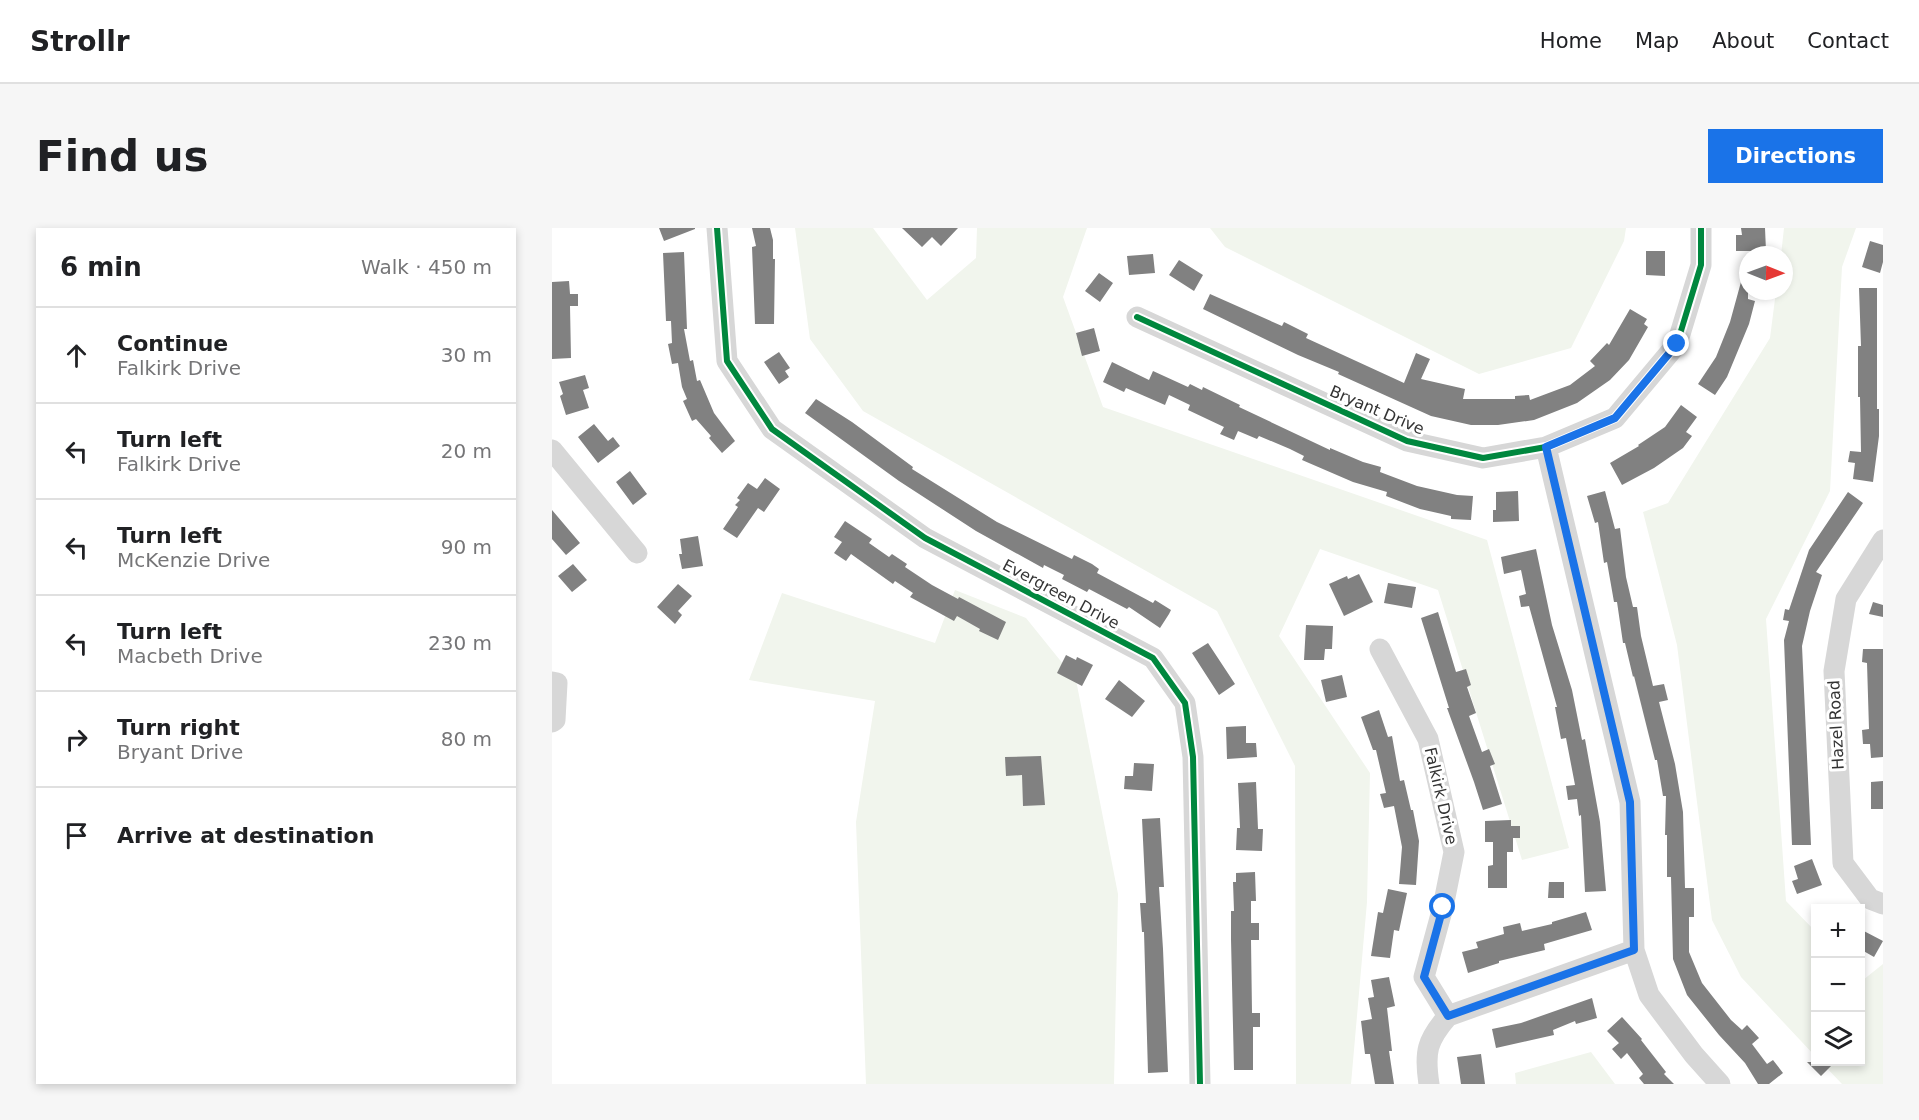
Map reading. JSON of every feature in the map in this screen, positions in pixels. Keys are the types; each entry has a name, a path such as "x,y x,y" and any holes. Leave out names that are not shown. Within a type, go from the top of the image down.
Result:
{"street":[{"name":"Evergreen Drive","path":"717,228 728,360 772,429 925,538 1154,658 1185,703 1193,757 1200,1084"},
{"name":"Bryant Drive","path":"1137,317 1407,441 1483,458 1546,447 1615,418 1677,344 1701,266 1701,228"},
{"path":"1546,447 1630,802 1634,950 1649,995 1694,1055 1720,1084"},
{"path":"552,450 637,553"},
{"name":"Hazel Road","path":"1883,540 1846,599 1834,671 1843,863 1870,899 1883,904"},
{"name":"Falkirk Drive","path":"1380,649 1428,739 1454,852 1443,907 1424,977 1448,1016"},
{"path":"552,682 556,683 555,720 552,722"},
{"path":"1429,1084 1425,1061 1432,1033 1448,1016 1634,950"}],"shaded area":[{"path":"795,228 873,228 927,300 976,258 977,228 1087,228 1063,297 1103,407 1487,540 1569,848 1522,860 1438,590 1320,549 1279,636 1370,773 1367,902 1351,1084 1296,1084 1295,766 1217,611 863,411 810,339"},
{"path":"1210,228 1626,228 1624,241 1571,348 1479,374 1225,247"},
{"path":"1784,228 1856,228 1842,267 1830,491 1766,619 1786,901 1811,927 1811,1052 1741,977 1712,920 1677,645 1643,512 1668,503 1770,338 1775,300 1793,300 1793,246 1782,246"},
{"path":"955,590 1026,618 1076,680 1118,894 1114,1084 866,1084 856,822 875,701 749,680 782,593 935,643"},
{"path":"1883,964 1883,1084 1842,1084 1825,1066 1865,1066 1865,978"},
{"path":"1591,1052 1615,1084 1516,1084 1515,1073"}],"building":[{"path":"659,228 695,228 695,229 664,241"},
{"path":"752,228 770,228 773,240 774,324 755,324 752,247 756,246"},
{"path":"902,228 958,228 941,246 932,237 922,247"},
{"path":"1741,228 1765,228 1766,246 1739,246 1739,251 1736,251 1736,235 1742,235"},
{"path":"1870,241 1883,245 1883,262 1880,273 1862,267"},
{"path":"1646,251 1665,251 1665,276 1646,275"},
{"path":"684,252 687,329 684,329 690,361 693,360 697,381 700,380 714,413 735,441 722,453 696,419 692,421 683,401 687,399 682,387 678,363 672,364 668,344 672,343 671,321 666,321 663,253"},
{"path":"1153,254 1155,273 1129,275 1127,256"},
{"path":"1179,260 1203,275 1194,291 1169,275"},
{"path":"1099,273 1113,283 1100,302 1085,291"},
{"path":"569,281 570,294 578,294 578,306 570,306 571,358 552,359 552,282"},
{"path":"1859,288 1877,288 1879,436 1873,482 1853,479 1855,463 1848,462 1850,451 1861,452 1860,397 1858,397 1858,346 1861,346"},
{"path":"1739,289 1739,300 1755,301 1749,324 1727,377 1715,395 1698,384 1716,357 1730,322"},
{"path":"1210,294 1282,326 1284,322 1308,334 1306,338 1404,383 1416,353 1430,359 1421,379 1465,389 1463,399 1515,399 1515,396 1529,395 1530,400 1570,385 1595,366 1590,361 1607,343 1609,345 1630,309 1647,319 1644,324 1648,327 1629,360 1610,380 1577,403 1534,420 1498,425 1471,425 1431,416 1203,309"},
{"path":"1094,328 1100,351 1082,356 1076,333"},
{"path":"779,352 790,368 785,371 789,377 779,384 764,362"},
{"path":"1112,362 1149,380 1153,371 1188,387 1190,384 1202,390 1203,387 1240,405 1239,407 1330,450 1330,448 1381,467 1380,472 1417,486 1457,495 1473,496 1471,520 1451,519 1451,516 1420,509 1386,496 1387,492 1353,482 1302,460 1304,456 1259,436 1257,439 1238,431 1234,440 1220,434 1224,427 1188,410 1190,405 1169,395 1165,405 1126,388 1124,392 1103,382"},
{"path":"585,375 589,388 583,390 589,408 566,415 560,396 563,394 559,382"},
{"path":"816,399 852,422 913,467 912,469 997,522 1072,559 1074,555 1092,564 1099,569 1097,573 1153,603 1155,600 1171,610 1169,614 1160,628 1129,607 1127,609 1089,589 1087,592 1062,579 1064,575 1044,565 1043,568 976,531 899,481 805,413"},
{"path":"1681,405 1697,417 1686,432 1692,436 1683,448 1654,468 1622,485 1610,463 1665,427"},
{"path":"594,424 608,441 613,437 620,446 598,463 578,437"},
{"path":"630,471 647,494 633,505 616,482"},
{"path":"765,478 780,489 764,512 758,508 737,538 723,529 738,507 735,505 740,500 737,498 748,483 757,489"},
{"path":"1518,491 1519,521 1493,522 1496,492"},
{"path":"1605,491 1615,529 1620,528 1626,577 1633,607 1637,607 1641,636 1653,686 1664,684 1668,700 1659,702 1675,764 1683,812 1685,888 1694,888 1694,917 1689,917 1689,952 1702,983 1731,1020 1742,1030 1747,1025 1759,1038 1752,1044 1767,1064 1773,1060 1783,1073 1769,1084 1758,1084 1745,1063 1687,995 1673,959 1671,877 1667,877 1667,835 1665,835 1666,796 1663,796 1657,760 1655,760 1625,643 1623,643 1617,602 1614,602 1607,562 1604,563 1598,522 1595,523 1587,496"},
{"path":"1848,492 1863,503 1816,572 1822,575 1802,646 1811,845 1792,845 1784,640 1789,621 1783,620 1785,609 1789,610 1809,550"},
{"path":"552,510 580,543 566,555 552,539"},
{"path":"845,521 872,539 869,543 889,557 892,554 907,564 905,567 932,585 1006,622 998,640 979,631 980,629 957,616 954,621 910,597 913,593 895,581 893,584 851,554 846,561 834,553 842,542 834,537"},
{"path":"698,536 703,566 682,569 679,554 682,554 680,539"},
{"path":"1536,549 1552,625 1572,690 1582,740 1585,739 1600,822 1606,891 1585,892 1581,815 1579,816 1577,799 1568,800 1566,786 1575,785 1566,738 1561,739 1555,707 1557,707 1529,606 1521,607 1519,596 1526,594 1521,570 1504,574 1501,557"},
{"path":"573,564 587,580 572,592 558,576"},
{"path":"1359,574 1373,602 1344,616 1329,584 1347,576 1348,579"},
{"path":"1388,583 1416,587 1412,608 1384,603"},
{"path":"678,584 692,596 678,611 682,615 675,624 657,607"},
{"path":"1873,602 1883,605 1883,617 1869,614"},
{"path":"1438,612 1456,672 1466,669 1471,685 1467,687 1476,713 1469,716 1482,752 1489,749 1495,764 1490,766 1502,804 1483,810 1447,708 1449,708 1421,618"},
{"path":"1306,625 1333,626 1332,649 1325,649 1324,660 1304,660"},
{"path":"1208,643 1235,684 1219,695 1192,653"},
{"path":"1863,649 1883,649 1883,757 1871,758 1870,744 1863,744 1862,730 1869,729 1867,663 1862,662"},
{"path":"1066,655 1076,660 1077,657 1093,665 1082,686 1057,673"},
{"path":"1342,675 1347,697 1326,702 1321,680"},
{"path":"1119,680 1145,701 1132,717 1105,699"},
{"path":"1379,710 1388,737 1392,736 1400,781 1404,780 1411,810 1413,810 1419,841 1416,885 1399,884 1402,847 1394,806 1384,808 1380,794 1386,793 1376,750 1373,750 1361,717"},
{"path":"1246,726 1246,743 1256,743 1257,757 1227,759 1226,727"},
{"path":"1041,756 1045,805 1023,806 1022,775 1006,776 1005,757"},
{"path":"1134,763 1154,764 1152,791 1124,789 1125,776 1133,776"},
{"path":"1883,781 1883,809 1871,809 1871,782"},
{"path":"1256,782 1258,829 1263,829 1262,851 1236,850 1237,828 1240,828 1238,783"},
{"path":"1160,818 1164,887 1159,887 1168,1072 1148,1073 1144,932 1142,932 1140,903 1146,903 1142,819"},
{"path":"1511,820 1511,826 1520,826 1520,838 1513,838 1513,852 1507,852 1507,888 1488,888 1488,866 1493,865 1493,842 1485,842 1485,821"},
{"path":"1812,859 1822,885 1797,894 1792,881 1798,879 1794,866"},
{"path":"1255,872 1256,901 1251,901 1251,923 1259,923 1259,940 1251,940 1252,1013 1260,1013 1260,1027 1253,1027 1253,1070 1234,1070 1231,939 1231,911 1234,911 1233,882 1236,882 1236,873"},
{"path":"1549,882 1564,882 1564,898 1548,898"},
{"path":"1388,889 1407,893 1399,931 1394,930 1390,958 1371,956 1378,912 1383,913"},
{"path":"1586,912 1592,930 1544,944 1545,950 1499,961 1499,963 1468,973 1462,952 1478,948 1476,942 1504,934 1503,927 1520,923 1522,931 1552,924 1552,922"},
{"path":"1865,932 1883,941 1874,957 1865,952"},
{"path":"1389,977 1395,1006 1387,1008 1392,1051 1389,1051 1394,1084 1375,1084 1370,1054 1365,1054 1361,1021 1372,1019 1368,998 1374,997 1371,980"},
{"path":"1592,998 1597,1018 1576,1024 1575,1021 1553,1030 1554,1035 1496,1048 1492,1029 1521,1023"},
{"path":"1622,1017 1642,1039 1666,1072 1664,1074 1674,1084 1644,1084 1639,1078 1643,1074 1627,1053 1621,1059 1612,1049 1619,1043 1607,1031"},
{"path":"1481,1054 1485,1084 1461,1084 1457,1057"},
{"path":"1811,1066 1831,1066 1821,1076"}],"cycle path":[{"path":"717,228 727,361 772,429 925,538 1153,658 1185,703 1193,757 1200,1084"},
{"path":"1137,317 1407,441 1483,458 1546,447 1615,418 1677,344 1701,265 1701,228"}],"route":[{"path":"1443,907 1424,977 1448,1016 1634,950 1630,802 1546,447 1615,418 1677,344"}]}
